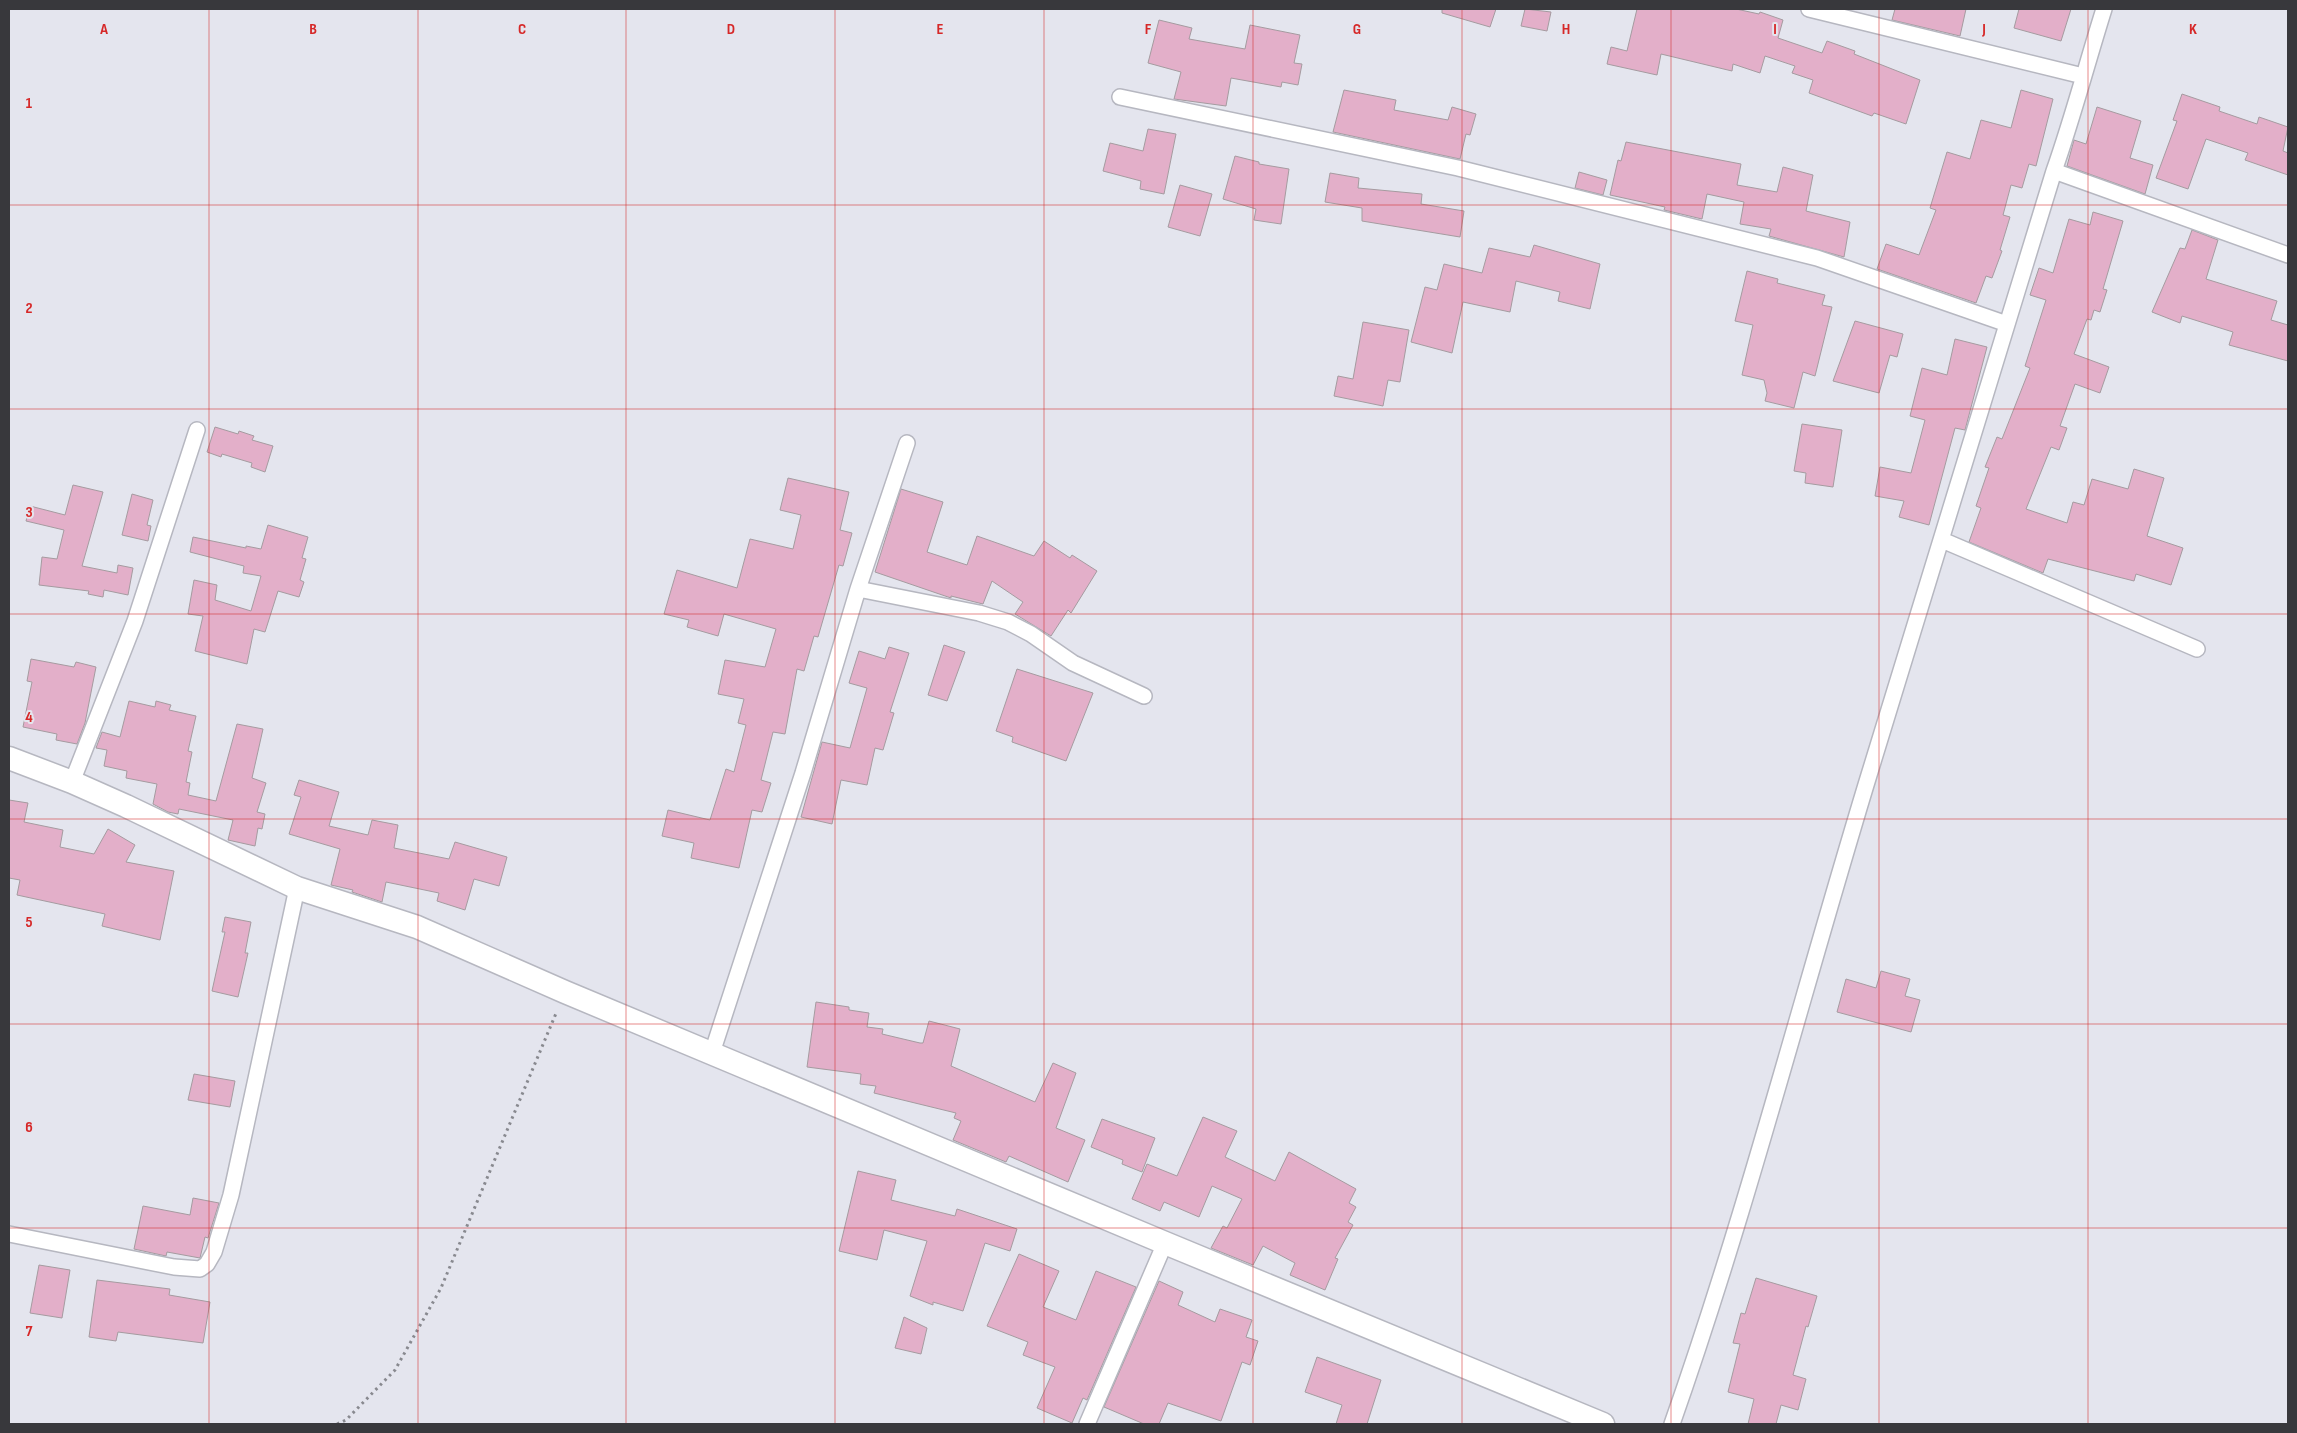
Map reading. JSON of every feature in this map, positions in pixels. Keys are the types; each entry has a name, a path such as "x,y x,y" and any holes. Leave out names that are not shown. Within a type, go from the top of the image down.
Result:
{"main road":[{"path":"9,758 72,782 297,888 418,927 565,992 1603,1424"}],"street":[{"path":"1810,9 2083,76"},
{"path":"1672,1424 1693,1365 1761,1144 1868,775 1942,540 2054,171 2075,109 2083,76 2104,9"},
{"path":"1120,97 1458,168 1807,256 2007,324"},
{"path":"2054,171 2288,255"},
{"path":"72,782 135,621 197,430"},
{"path":"712,1053 803,773 858,589 907,443"},
{"path":"1942,540 2197,649"},
{"path":"858,589 979,613 1008,622 1031,634 1073,663 1144,696"},
{"path":"9,1234 174,1267 194,1270 207,1264 214,1252 231,1195 297,888"},
{"path":"1087,1424 1165,1243"}],"path":[{"path":"337,1424 346,1420 394,1370 441,1288 565,992"}],"building":[{"path":"1442,9 1496,9 1490,27 1442,13"},
{"path":"1525,9 1551,12 1547,31 1521,26"},
{"path":"1637,9 1736,9 1759,14 1760,12 1783,20 1778,38 1822,53 1827,41 1855,51 1854,54 1920,80 1906,124 1874,113 1872,116 1809,93 1813,80 1792,73 1795,66 1765,56 1760,73 1733,64 1732,71 1661,54 1657,75 1607,64 1611,47 1627,51"},
{"path":"1895,9 1966,9 1960,36 1892,20"},
{"path":"2019,9 2071,9 2061,41 2014,28"},
{"path":"1159,20 1192,28 1189,39 1245,49 1250,25 1300,35 1294,63 1302,64 1298,85 1282,82 1281,87 1231,78 1226,106 1174,99 1181,72 1148,63"},
{"path":"1344,90 1396,100 1394,110 1448,120 1452,107 1476,114 1470,135 1466,134 1460,159 1333,132"},
{"path":"2021,90 2053,99 2036,166 2029,164 2022,188 2011,185 2003,215 2010,217 2000,250 2002,251 1992,278 1986,276 1976,303 1877,269 1886,244 1919,255 1936,210 1930,208 1947,152 1970,159 1981,120 2011,128"},
{"path":"2182,94 2220,107 2219,111 2257,124 2259,117 2288,127 2283,151 2288,153 2288,175 2245,160 2248,153 2206,139 2188,189 2156,178 2177,121 2173,120"},
{"path":"2097,107 2141,121 2130,158 2153,165 2145,194 2067,166 2074,140 2086,144"},
{"path":"1148,129 1176,134 1164,194 1140,189 1141,181 1103,171 1110,143 1143,151"},
{"path":"1626,142 1741,164 1737,185 1777,192 1783,167 1813,175 1806,211 1850,222 1844,257 1769,236 1771,229 1740,224 1744,202 1707,194 1702,219 1664,210 1665,207 1610,195 1618,160 1621,161"},
{"path":"1235,156 1259,162 1259,164 1289,169 1281,224 1254,220 1256,209 1223,199"},
{"path":"1579,172 1607,180 1603,195 1575,188"},
{"path":"1330,173 1359,178 1358,188 1422,194 1421,204 1464,211 1460,237 1362,221 1362,208 1325,202"},
{"path":"1180,185 1212,194 1200,236 1168,227"},
{"path":"2093,212 2123,221 2103,289 2107,290 2100,312 2094,310 2091,320 2087,319 2074,354 2109,367 2100,393 2075,384 2060,426 2067,428 2059,450 2051,447 2026,509 2067,523 2073,502 2084,505 2092,479 2128,489 2134,469 2164,478 2147,536 2183,548 2171,585 2136,574 2134,581 2048,559 2043,573 1969,542 1981,508 1976,506 1989,468 1985,467 1997,437 2002,439 2030,368 2025,366 2046,300 2030,295 2039,268 2053,273 2069,219 2090,225"},
{"path":"2192,230 2218,240 2206,279 2277,301 2271,320 2288,325 2288,361 2229,345 2233,332 2182,316 2180,323 2152,312 2180,248 2185,249"},
{"path":"1534,245 1600,264 1590,309 1558,301 1560,292 1516,281 1510,312 1463,302 1452,353 1411,342 1425,287 1437,290 1444,264 1482,273 1489,248 1530,257"},
{"path":"1747,271 1778,279 1777,283 1825,295 1822,305 1832,307 1815,376 1803,372 1794,408 1765,401 1767,393 1764,380 1742,375 1753,325 1735,321"},
{"path":"1855,321 1903,334 1897,357 1890,355 1879,393 1833,381"},
{"path":"1363,322 1409,330 1400,382 1388,380 1383,406 1334,396 1338,376 1353,379"},
{"path":"1955,339 1987,347 1965,430 1955,428 1929,525 1899,517 1904,501 1875,496 1880,467 1911,473 1925,420 1910,416 1922,368 1947,375"},
{"path":"1802,424 1842,430 1833,487 1805,483 1806,473 1794,471"},
{"path":"215,427 238,434 239,431 254,436 252,440 273,446 265,472 251,467 252,463 222,454 221,457 207,452"},
{"path":"788,478 849,492 840,530 852,533 843,566 839,565 818,637 814,636 804,671 797,669 785,734 773,732 761,780 771,783 762,812 752,810 739,868 691,858 694,843 662,836 668,810 710,820 726,769 734,772 746,725 738,723 744,699 718,694 725,660 765,667 776,629 724,614 718,636 687,627 689,620 664,614 677,570 737,588 750,539 793,549 801,515 780,510"},
{"path":"73,485 103,492 82,566 117,573 118,565 133,568 128,595 104,590 103,597 88,594 89,591 39,585 42,557 57,559 64,530 26,521 30,506 65,515"},
{"path":"901,489 943,502 927,552 967,565 977,536 1034,556 1044,541 1070,558 1072,555 1097,571 1071,613 1068,610 1051,636 1015,614 1023,602 992,581 983,604 951,596 951,598 875,572"},
{"path":"132,494 153,500 147,525 151,526 148,541 122,535"},
{"path":"268,525 308,537 302,558 306,559 300,580 304,582 299,597 278,591 265,632 254,629 247,664 195,651 203,616 188,614 194,580 217,585 215,600 251,611 261,576 243,573 244,566 190,552 193,537 246,548 246,546 261,549"},
{"path":"944,645 965,652 947,701 928,695"},
{"path":"889,647 909,653 890,712 894,713 883,750 875,748 867,785 841,780 832,824 801,817 822,742 850,748 867,688 849,683 859,651 885,659"},
{"path":"31,659 74,667 76,662 96,667 85,723 77,744 56,740 57,734 23,727 32,682 27,681"},
{"path":"1017,669 1093,693 1066,761 1012,742 1013,737 996,731"},
{"path":"129,701 155,707 156,701 171,705 169,710 196,716 188,751 192,752 186,782 190,783 188,795 216,801 237,724 263,729 252,778 266,783 257,812 265,814 262,829 258,828 255,846 228,840 233,820 179,809 178,814 168,812 153,804 157,784 126,778 127,771 104,766 107,750 96,748 102,732 120,737"},
{"path":"299,780 339,792 329,826 368,835 372,820 398,825 394,848 449,859 455,842 507,857 499,886 474,879 465,910 437,901 439,893 386,882 382,902 352,892 353,890 331,885 340,849 289,834 301,797 294,795"},
{"path":"9,800 28,803 24,822 63,830 60,847 94,854 108,829 135,845 126,862 174,871 160,940 102,926 105,914 17,895 20,880 9,878"},
{"path":"225,917 251,922 245,953 248,953 238,997 212,991 225,932 222,932"},
{"path":"1881,971 1910,979 1905,996 1920,1000 1911,1032 1837,1012 1846,979 1876,988"},
{"path":"816,1002 849,1007 849,1010 869,1013 867,1027 883,1029 882,1034 920,1043 923,1043 929,1021 960,1029 951,1066 1035,1102 1053,1063 1076,1073 1056,1128 1085,1140 1068,1182 1009,1156 1006,1162 953,1140 961,1121 954,1118 956,1113 874,1093 876,1086 860,1084 861,1074 807,1067"},
{"path":"194,1074 235,1081 230,1107 188,1100"},
{"path":"1203,1117 1237,1131 1225,1157 1275,1181 1289,1152 1356,1189 1349,1203 1356,1207 1348,1222 1353,1225 1335,1258 1338,1259 1325,1290 1290,1275 1295,1263 1263,1246 1253,1265 1211,1248 1223,1226 1227,1228 1242,1199 1212,1186 1199,1217 1164,1202 1160,1211 1132,1199 1147,1164 1177,1176"},
{"path":"1102,1119 1155,1138 1142,1172 1122,1164 1123,1160 1091,1147"},
{"path":"858,1171 896,1180 891,1200 955,1216 957,1209 1017,1229 1010,1251 985,1243 963,1311 933,1302 933,1305 910,1296 927,1241 884,1230 877,1260 839,1251"},
{"path":"193,1198 219,1203 208,1238 205,1237 200,1258 167,1252 166,1256 134,1249 143,1206 190,1215"},
{"path":"1019,1254 1059,1271 1043,1307 1076,1320 1096,1271 1136,1287 1087,1400 1083,1398 1072,1423 1037,1408 1055,1367 1023,1355 1028,1342 987,1326"},
{"path":"39,1265 70,1270 62,1318 30,1313"},
{"path":"1756,1278 1817,1296 1808,1327 1806,1326 1793,1375 1806,1379 1798,1410 1781,1405 1776,1424 1748,1424 1754,1399 1728,1392 1740,1344 1733,1343 1741,1313 1745,1314"},
{"path":"97,1280 170,1289 169,1295 210,1302 203,1343 118,1332 116,1341 89,1337"},
{"path":"1159,1281 1183,1292 1178,1305 1215,1322 1220,1309 1252,1320 1246,1337 1258,1341 1250,1365 1242,1362 1221,1421 1168,1403 1159,1424 1144,1424 1104,1407"},
{"path":"904,1317 927,1328 921,1354 895,1348"},
{"path":"1317,1357 1381,1380 1367,1424 1336,1424 1342,1405 1305,1392"}]}
